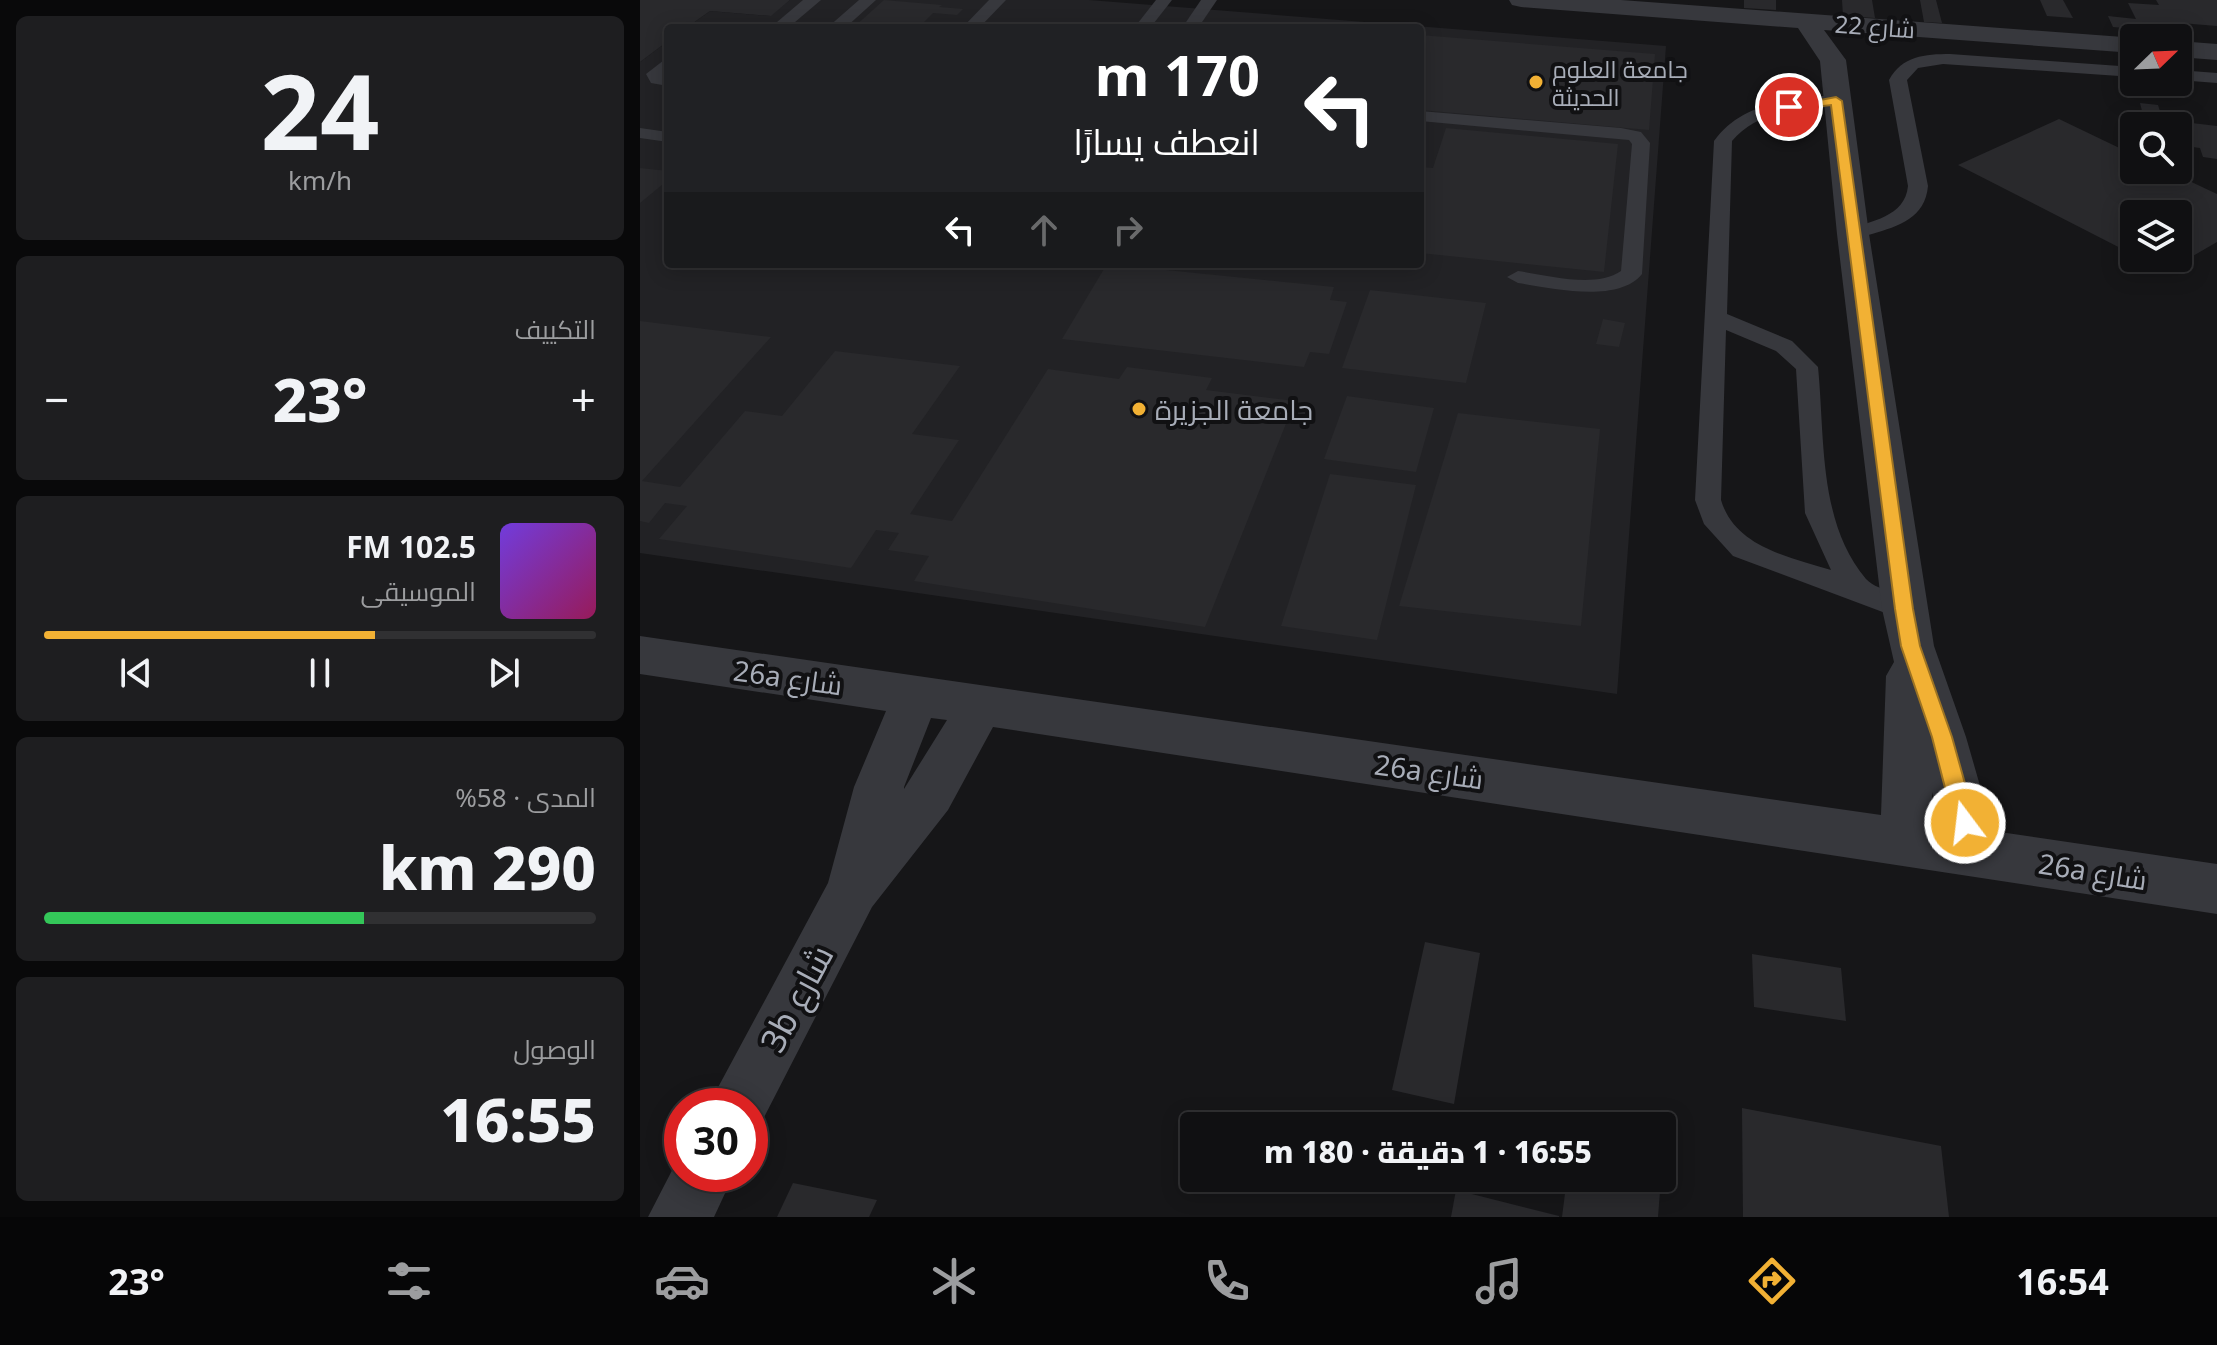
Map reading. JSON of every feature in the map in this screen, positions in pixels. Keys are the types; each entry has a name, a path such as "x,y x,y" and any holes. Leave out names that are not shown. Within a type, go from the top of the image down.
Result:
{"street":[{"name":"شارع 22","path":"1521,0 2120,44"},
{"path":"1807,21 1816,40 1833,60 1853,234 1907,628 1906,843"},
{"path":"1833,60 1845,43 1851,25"},
{"path":"2192,50 2217,52"},
{"path":"1907,628 1942,737 1973,852"},
{"name":"26a شارع","path":"640,655 2217,889"},
{"name":"3b شارع","path":"853,889 879,787 916,696"},
{"name":"3b شارع","path":"748,1088 853,889 930,794 981,705"},
{"path":"680,1217 693,1192"}],"lane":[{"path":"783,24 813,0"},
{"path":"840,24 868,0"},
{"path":"974,24 998,0"},
{"path":"1145,24 1164,0"},
{"path":"1193,24 1209,0"},
{"path":"1935,31 1986,60"},
{"path":"1853,234 1901,217 1918,203 1918,186 1898,80 1900,74 1922,61 1986,60 2120,71"},
{"path":"664,65 654,74 657,79 664,80"},
{"path":"2192,76 2217,78"},
{"path":"1836,101 1805,103 1755,117 1734,127 1723,141 1708,500 1713,517 1742,549 1859,590"},
{"path":"1424,116 1621,133 1635,136 1641,143 1631,274 1603,286 1518,277"},
{"path":"640,133 664,136"},
{"path":"1716,318 1784,346 1807,367 1818,513 1833,551 1859,590 1907,628"}],"shaded area":[{"name":"جامعة الجزيرة","path":"790,0 1089,0 1390,24 692,24 710,11 770,16"},
{"name":"جامعة الجزيرة","path":"1424,27 1666,46 1617,694 640,553 640,62 664,44 664,268 1424,268"}],"building":[{"path":"640,0 790,0 771,16 710,11 692,24 664,24 664,44 640,62"},
{"path":"884,0 963,9 957,15 933,13 922,24 857,24"},
{"path":"1744,0 1776,0 1776,10 1744,8"},
{"path":"1842,0 1872,0 1875,18 1843,16"},
{"path":"1920,0 1936,0 1942,23 1924,22"},
{"path":"2040,0 2063,0 2073,18 2047,16"},
{"path":"2156,0 2217,0 2217,26 2168,22 2113,27 2108,16 2136,19 2128,3 2159,5"},
{"name":"جامعة العلوم الحديثة","path":"1424,35 1655,54 1649,130 1424,110"},
{"path":"2140,103 2158,105 2160,112 2142,112"},
{"path":"2059,119 2120,148 2120,184 2192,182 2217,194 2217,242 2192,256 2192,200 2120,200 2120,248 1958,165"},
{"path":"2192,123 2217,126 2217,159 2203,157 2200,148 2192,147"},
{"path":"1446,128 1618,144 1604,272 1424,253 1424,167 1433,168"},
{"path":"640,168 664,171 664,183 640,203"},
{"path":"1105,268 1146,268 1334,287 1330,300 1347,302 1329,354 1310,352 1304,367 1062,339"},
{"path":"1370,290 1486,303 1466,383 1342,368"},
{"path":"1603,319 1625,323 1619,347 1596,344"},
{"path":"640,321 771,337 642,481 680,487 745,411 782,416 835,351 960,366 912,434 959,440 910,514 952,521 1048,369 1119,379 1127,367 1212,378 1206,390 1295,401 1205,627 914,581 929,556 888,550 899,533 876,530 851,568 659,539 687,506 665,503 649,523 640,521"},
{"path":"1347,396 1434,408 1416,472 1324,459"},
{"path":"1458,413 1600,429 1581,626 1399,606"},
{"path":"1330,474 1416,485 1377,640 1281,626"},
{"path":"1425,942 1480,953 1454,1104 1392,1090"},
{"path":"1752,954 1841,968 1846,1021 1754,1007"},
{"path":"1742,1108 1941,1146 1949,1217 1743,1217"},
{"path":"793,1183 877,1200 869,1217 777,1217"},
{"path":"1456,1192 1559,1216 1559,1217 1451,1217"},
{"path":"1565,1192 1660,1192 1658,1217 1562,1217"}],"place":[{"name":"جامعة العلوم الحديثة","path":"1536,82"},
{"name":"جامعة الجزيرة","path":"1139,409"}],"route":[{"path":"1789,107 1836,101 1904,609 1911,646 1942,737 1965,823"}]}
